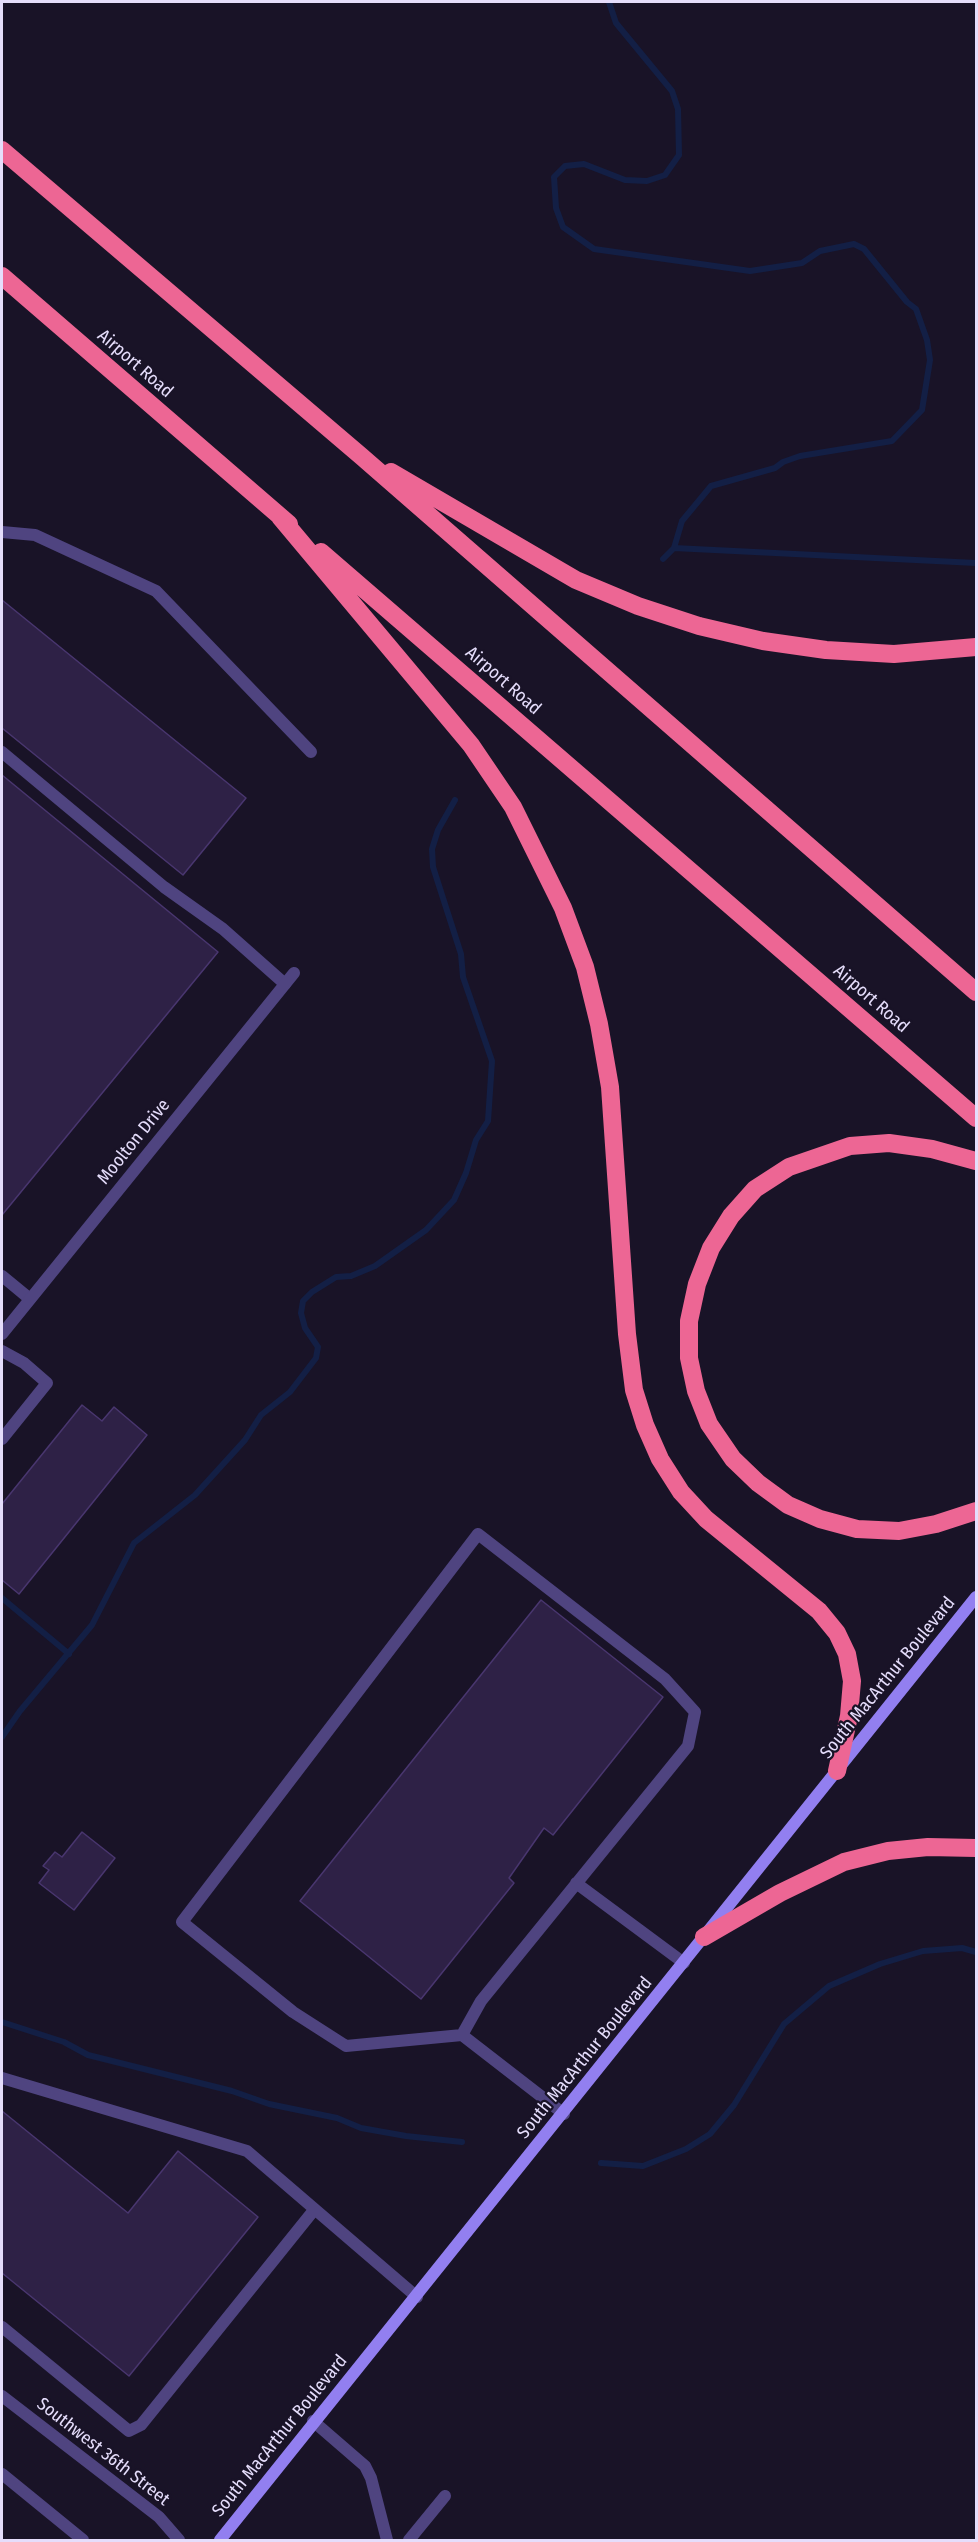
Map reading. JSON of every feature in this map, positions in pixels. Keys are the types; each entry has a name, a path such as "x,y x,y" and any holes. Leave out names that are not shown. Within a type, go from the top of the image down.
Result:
{"highway":[{"path":"2,150 361,456 976,992"},
{"name":"Airport Road","path":"2,276 976,1118"},
{"path":"361,456 467,514 515,546 576,580 638,606 699,626 763,641 826,650 894,654 976,647"},
{"path":"280,517 471,745 513,807 563,908 585,967 599,1024 610,1087 627,1334 634,1390 645,1425 670,1475 706,1519 819,1611 837,1633 847,1653 852,1681 849,1716 837,1771"},
{"path":"976,1161 932,1149 889,1143 850,1146 819,1155 780,1172 755,1189 732,1216 711,1248 697,1284 689,1321 689,1358 696,1390 709,1424 733,1459 758,1483 788,1505 820,1519 857,1529 899,1531 936,1524 976,1511"},
{"path":"704,1937 780,1893 844,1862 888,1851 928,1847 976,1848"}],"main road":[{"name":"South MacArthur Boulevard","path":"220,2541 313,2421 417,2297 976,1597"}],"street":[{"path":"2,532 34,535 156,591 311,752"},
{"path":"2,752 164,887 223,929 285,984"},
{"name":"Moolton Drive","path":"2,1334 294,973"},
{"path":"2,1276 30,1299"},
{"path":"2,1351 24,1363 47,1383 2,1439"},
{"path":"462,2035 481,2001 688,1746 695,1712 665,1678 478,1534 182,1922 293,2012 346,2046 462,2035 564,2114"},
{"path":"576,1883 684,1963"},
{"path":"2,2078 247,2151 417,2297"},
{"path":"2,2327 129,2430 141,2425 314,2210"},
{"name":"Southwest 36th Street","path":"2,2396 159,2517 178,2541"},
{"path":"313,2421 365,2466 371,2478 387,2541"},
{"path":"2,2474 83,2541"},
{"path":"410,2541 445,2496"}],"building":[{"path":"2,600 246,798 183,875 2,728"},
{"path":"2,775 218,952 2,1215"},
{"path":"82,1405 102,1421 114,1407 147,1435 19,1594 2,1580 2,1504"},
{"path":"541,1600 663,1697 553,1835 544,1828 509,1878 514,1883 421,1999 300,1901"},
{"path":"82,1832 115,1858 74,1910 39,1883 49,1870 43,1866 55,1852 62,1857"},
{"path":"2,2111 128,2213 178,2151 258,2217 129,2376 2,2273"}],"waterway":[{"path":"609,2 616,23 672,91 678,109 679,155 665,175 647,181 625,180 584,164 565,166 554,177 556,208 563,227 594,249 750,271 802,263 820,251 854,244 864,249 907,302 916,309 927,340 930,360 922,410 892,441 800,456 783,462 775,468 711,486 682,521 674,548 663,559"},
{"path":"674,548 976,563"},
{"path":"2,1737 20,1711 92,1625 134,1543 195,1495 245,1440 261,1415 290,1392 316,1358 318,1347 305,1328 301,1313 303,1301 312,1292 336,1277 351,1276 375,1266 426,1230 454,1200 466,1173 476,1140 488,1121 492,1061 463,977 461,954 433,867 432,849 438,830 455,800"},
{"path":"2,1598 69,1654"},
{"path":"601,2163 643,2166 686,2149 710,2134 734,2105 784,2024 829,1986 880,1964 923,1951 962,1948 976,1952"},
{"path":"2,2022 64,2042 88,2055 232,2091 269,2104 337,2118 361,2128 462,2142"}]}
